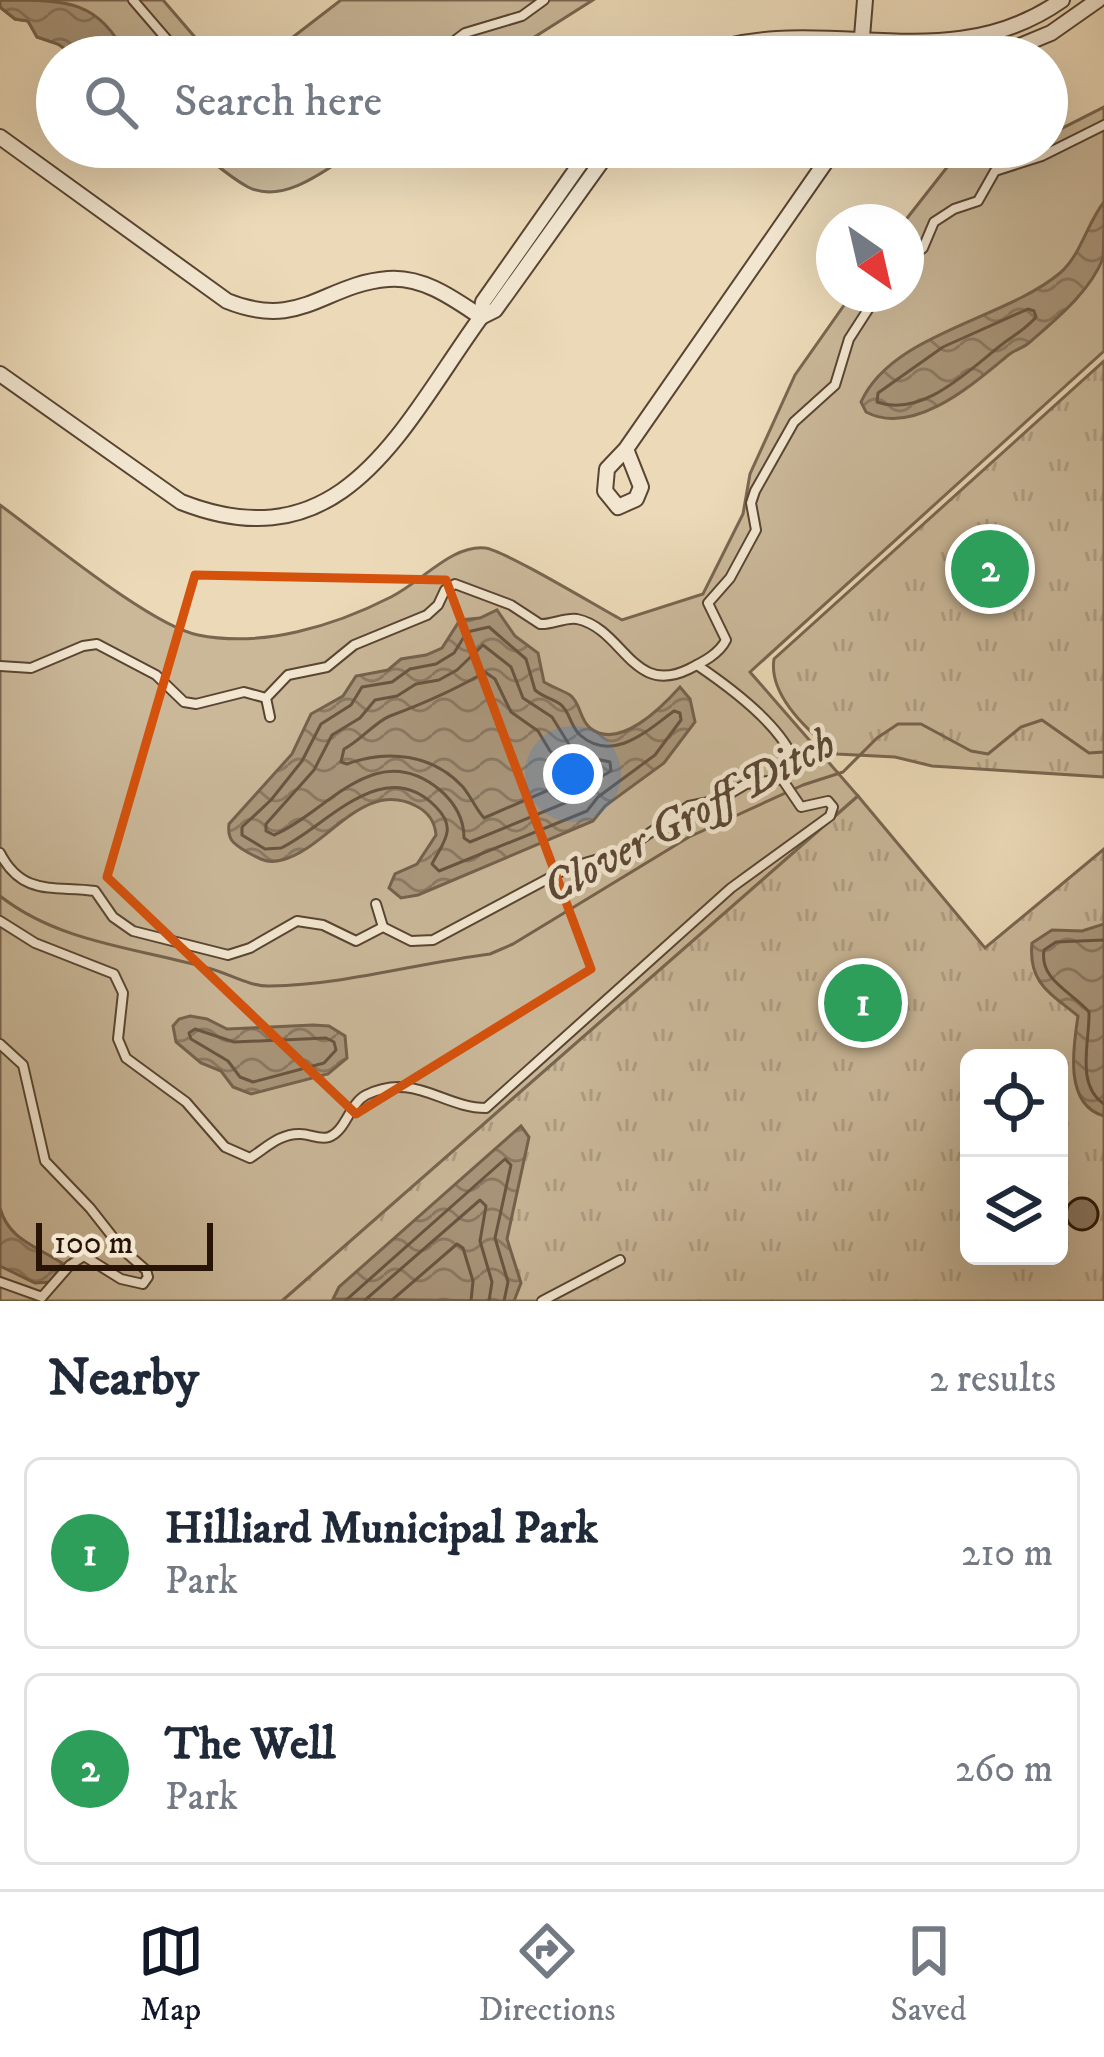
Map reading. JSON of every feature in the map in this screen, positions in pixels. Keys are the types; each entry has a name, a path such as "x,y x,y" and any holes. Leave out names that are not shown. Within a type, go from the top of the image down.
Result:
{"street":[{"path":"862,36 865,0"},
{"path":"986,36 1013,28 1062,0"},
{"path":"1044,36 1098,0"},
{"path":"0,137 36,163"},
{"path":"43,168 227,301 243,307 288,311 391,278 434,288 481,317"},
{"path":"481,317 483,302 577,168"},
{"path":"0,374 181,502 227,517 275,518 323,503 368,474 597,168"},
{"path":"626,449 821,168"}],"lane":[{"path":"134,0 164,36"},
{"path":"461,36 522,16 544,0"},
{"path":"1068,143 1104,125"},
{"path":"924,244 934,222 981,198 995,171 1004,168"},
{"path":"266,698 288,675 327,668 354,645 427,615 455,584 511,605 540,624 573,618 583,622 655,675 670,677 697,665 724,645 726,634 708,603 730,578 756,530 751,503 755,491 794,422 832,390 849,338 866,312"},
{"path":"0,667 31,668 98,644 156,675 184,702 196,704 244,692 266,698"},
{"path":"697,665 751,706 785,742 791,763 784,782"},
{"path":"266,698 270,717"},
{"path":"0,922 35,944 114,974 124,993 118,1039 126,1058 186,1102 225,1147 250,1162 287,1136 334,1135 354,1103 382,1089 424,1089 474,1108 491,1105 731,889 833,813 828,801 807,808 794,799 784,782"},
{"path":"376,904 383,927 418,943 433,940 568,868 632,847 689,806 719,800 746,784 784,782"},
{"path":"0,853 8,865 43,889 95,891 112,917 133,931 222,954 250,948 297,921 317,923 356,941 383,927"},
{"path":"0,1044 23,1065 45,1161 148,1277 143,1284 133,1284 84,1256 42,1298 0,1282"},
{"path":"542,1301 620,1260"}],"highlighted area":[{"path":"195,575 446,580 591,969 356,1114 107,877"}],"green space":[{"path":"0,0 163,0 194,36 36,36 28,21 15,19 0,7"},
{"path":"341,0 593,0 536,36 294,36"},
{"path":"1104,107 1104,351 750,672 858,796 282,1301 0,1301 0,505 98,579 153,615 198,635 248,639 298,632 391,597 460,552 485,548 622,620 703,594 743,514 750,474 795,375 839,312 924,312 924,204 918,204 946,168 1068,168 1068,125"},
{"path":"221,168 330,168 277,191 262,192"},
{"path":"1104,361 1104,777 932,766 895,757 837,754 784,700 774,659"},
{"path":"858,796 985,948 1104,849 1104,1301 282,1301"}],"water":[{"path":"0,0 79,7 114,36 36,36 28,21 15,19 0,7"},
{"path":"1104,202 1103,258 1081,293 1050,324 941,404 903,418 866,412 861,402 897,359 1060,273"},
{"path":"497,610 515,636 538,653 544,682 574,698 590,728 601,734 626,730 651,715 680,687 690,699 695,722 664,763 605,806 593,821 418,895 401,898 389,888 395,874 417,864 435,830 424,811 397,800 362,808 282,860 260,859 232,841 229,824 292,754 311,714 343,696 356,676 388,670 401,659 442,648 460,620"},
{"path":"1104,924 1104,1116 1091,1110 1077,1088 1073,1059 1078,1016 1037,978 1032,943 1052,930 1082,931"},
{"path":"190,1016 227,1029 329,1026 345,1036 347,1058 328,1074 251,1094 233,1087 221,1071 201,1063 176,1042 173,1026"},
{"path":"521,1126 529,1137 507,1239 521,1283 514,1301 333,1299 339,1287"},
{"path":"0,1208 17,1235 62,1263 51,1282 35,1283 0,1266"}],"building":[{"path":"1076,1199 1088,1199 1097,1208 1097,1220 1088,1229 1076,1229 1068,1221 1068,1207"}],"waterway":[{"name":"Clover Groff Ditch","path":"0,896 73,934 255,984 325,982 490,954 513,944 689,837 843,772 898,724 921,724 971,751 988,754 1021,727 1042,720 1089,753 1104,752"}],"place":[{"name":"The Well","path":"990,569"},
{"name":"Hilliard Municipal Park","path":"863,1003"}]}
